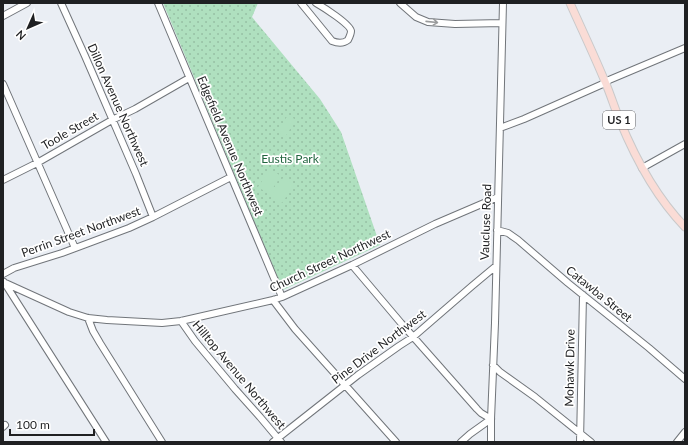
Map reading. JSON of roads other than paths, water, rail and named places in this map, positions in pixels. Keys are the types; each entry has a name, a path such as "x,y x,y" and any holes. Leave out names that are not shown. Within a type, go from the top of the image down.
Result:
{"main road":[{"name":"US 1","path":"570,3 605,83 620,122 642,168 658,195 685,227"}],"street":[{"path":"3,16 27,3"},
{"name":"Dillon Avenue Northwest","path":"61,3 153,217"},
{"name":"Edgefield Avenue Northwest","path":"158,3 282,297"},
{"path":"301,3 332,41 338,43 348,40 351,30 349,26 316,3"},
{"path":"400,3 416,17 428,22 454,24 502,23"},
{"name":"Vaucluse Road","path":"491,442 503,3"},
{"path":"500,128 524,119 609,80 685,48"},
{"name":"Toole Street","path":"3,180 37,163 189,78"},
{"path":"3,84 75,248"},
{"path":"642,168 685,144"},
{"name":"Perrin Street Northwest","path":"3,274 14,268 112,235 153,217 231,177"},
{"name":"Church Street Northwest","path":"4,282 69,312 88,318 154,322 181,321 282,297 352,265 422,230 498,197"},
{"name":"Catawba Street","path":"497,230 508,233 685,379"},
{"path":"352,265 477,410 491,419 461,442"},
{"name":"Pine Drive Northwest","path":"277,441 376,362 413,337 496,266"},
{"path":"4,282 106,442"},
{"name":"Mohawk Drive","path":"580,442 579,432 583,295"},
{"path":"273,300 295,329 396,442"},
{"path":"88,318 100,343 162,442"},
{"name":"Hilltop Avenue Northwest","path":"181,321 195,341 277,441"},
{"path":"493,365 591,442"},
{"path":"677,442 685,432"}],"park label":[{"name":"Eustis Park","path":"290,159"}]}
